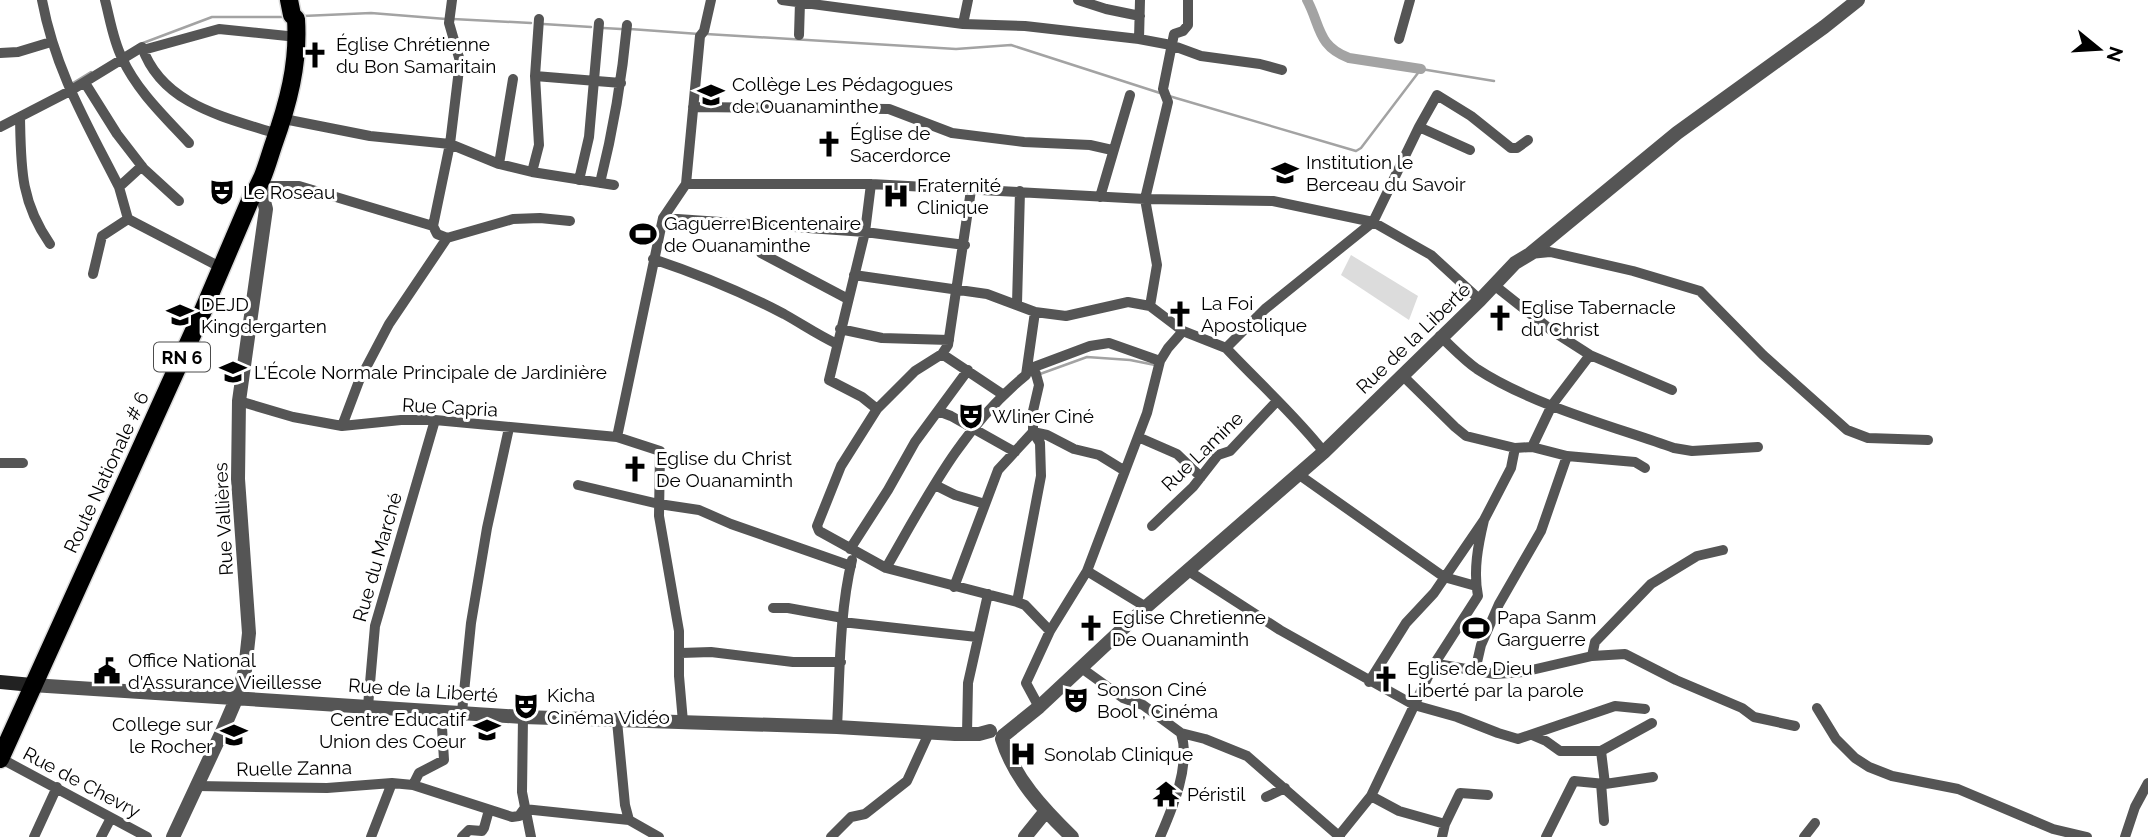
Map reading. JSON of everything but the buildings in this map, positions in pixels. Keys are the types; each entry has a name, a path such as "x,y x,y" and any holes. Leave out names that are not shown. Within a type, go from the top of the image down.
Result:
{"main road":[{"name":"Route Nationale # 6","path":"32,685 253,196 260,186 281,127 296,65 293,18"},
{"path":"0,682 32,685"},
{"name":"RN 6","path":"0,758 32,685"}],"street":[{"path":"42,0 51,42 68,88 119,187 128,219 222,268"},
{"path":"105,0 121,56 151,102 189,144"},
{"path":"433,226 450,144 460,61 449,19 452,0"},
{"path":"617,437 663,218 686,184 702,34 711,0"},
{"path":"782,0 830,3 963,24 1025,26 1139,38 1201,56 1260,64 1282,70"},
{"path":"963,24 968,0"},
{"path":"1078,0 1140,16"},
{"path":"1139,38 1140,0"},
{"path":"1150,306 1157,265 1145,199 1168,102 1165,95 1171,46 1174,34 1184,32 1188,25 1188,0"},
{"path":"1399,38 1410,0"},
{"name":"Rue de la Liberté","path":"32,685 523,717 837,727 995,736 1039,707 1187,570 1324,452 1515,263 1530,254 1677,133 1858,0"},
{"path":"799,35 800,2"},
{"path":"143,50 219,29 293,18"},
{"path":"531,172 539,145 535,76 539,19"},
{"path":"579,180 589,137 599,23"},
{"path":"600,183 612,136 627,25"},
{"path":"0,54 18,52 51,42"},
{"path":"0,127 68,88 85,83 121,56 142,47 154,74 177,95 234,120 450,144 499,164 614,186"},
{"path":"535,76 621,83"},
{"path":"499,164 513,79"},
{"path":"85,83 117,134 142,166 179,201"},
{"path":"1100,197 1130,94"},
{"path":"1226,348 1265,309 1373,222 1435,97 1439,95 1471,116 1511,148 1517,148 1528,140"},
{"path":"694,107 888,110 952,133 1024,142 1090,145 1112,150"},
{"path":"20,117 21,170 28,201 37,225 50,244"},
{"path":"1419,127 1470,150"},
{"path":"119,187 142,166"},
{"path":"686,184 871,184 1145,199 1273,201 1373,222 1430,255 1480,300"},
{"path":"871,184 865,232 829,380 862,397 877,409"},
{"path":"260,186 299,186 433,226 438,234 447,238"},
{"name":"Rue Vallières","path":"173,837 237,697 245,670 249,633 238,479 239,401 266,209 260,186"},
{"path":"971,190 949,340 942,354 915,371 877,409 841,466 817,526 819,531 886,568 1025,605 1050,631"},
{"path":"1017,304 1020,191"},
{"path":"663,218 865,232 965,245"},
{"path":"93,274 102,236 128,219"},
{"path":"342,426 359,381 389,324 447,238 513,219 570,221"},
{"path":"1530,254 1550,252 1633,271 1700,291 1763,355 1847,430 1868,438 1928,440"},
{"path":"761,253 848,299"},
{"path":"653,259 724,285 786,315 837,344"},
{"path":"854,275 987,294 1035,312 1066,316 1128,302 1150,306 1183,331 1226,348 1276,402 1302,424 1324,452"},
{"path":"1494,285 1551,330 1590,355 1672,390"},
{"path":"1017,602 1041,476 1040,443 1033,432 1033,411 1039,385 1030,371 1035,312"},
{"path":"840,329 882,338 949,340"},
{"path":"1039,707 1026,682 1050,631 1087,571 1138,438 1159,366 1168,348 1183,331"},
{"path":"1440,336 1476,368 1552,405 1674,448 1692,451 1758,447"},
{"path":"886,568 954,452 1002,394 1030,371 1090,346 1109,343 1159,366"},
{"path":"942,354 1002,394"},
{"path":"1532,447 1552,405 1590,355"},
{"path":"837,727 842,620 853,550 902,461 968,370"},
{"path":"1402,376 1466,436 1515,448 1532,447 1567,456 1635,462 1645,468"},
{"name":"Rue Capria","path":"239,401 293,417 342,426 401,420 435,420 617,437 660,451 659,503"},
{"name":"Rue Lamine","path":"1152,526 1219,455 1230,450 1276,402"},
{"path":"938,411 1015,452"},
{"name":"Rue du Marché","path":"368,706 375,626 435,420"},
{"path":"462,712 471,623 486,528 509,428"},
{"path":"954,587 998,470 1033,432"},
{"path":"1033,432 1047,435 1074,449 1099,455 1125,471"},
{"path":"1138,438 1177,454 1201,477"},
{"path":"1368,682 1406,623 1444,577 1484,520 1511,468 1515,448"},
{"path":"1475,670 1481,645 1499,604 1541,531 1567,456"},
{"path":"0,463 23,463"},
{"path":"1298,474 1444,577 1476,586"},
{"path":"578,485 699,510 851,566"},
{"path":"935,485 955,495 985,504"},
{"path":"659,503 679,631 683,722"},
{"path":"1080,667 1123,698 1143,705 1181,733 1205,739 1247,756 1339,837 1371,796 1433,667 1478,596 1477,550 1484,520"},
{"path":"1592,656 1595,642 1651,584 1697,556 1723,550"},
{"path":"1187,570 1368,682 1414,705 1518,739 1615,706 1645,709"},
{"path":"1087,571 1146,607"},
{"path":"988,594 968,683 995,736 1023,781 1046,811 1072,837"},
{"path":"774,608 788,608 842,620 977,637"},
{"path":"681,653 710,652 793,662 841,662"},
{"path":"1433,667 1443,665 1495,674 1523,672 1592,656 1625,654 1676,680 1742,708 1754,717 1795,726"},
{"path":"1817,708 1836,739 1855,758 1869,767 1892,776 1958,789 2053,829 2087,837"},
{"path":"413,785 419,773 444,761 441,711"},
{"path":"523,717 522,779 524,809 531,837"},
{"path":"617,721 629,820 638,833 659,837"},
{"path":"1532,735 1560,751 1601,751 1652,723"},
{"path":"831,837 850,817 865,814 907,781 929,733"},
{"path":"1160,837 1175,800 1182,768 1184,741 1181,733"},
{"path":"1601,751 1604,821"},
{"name":"Rue de Chevry","path":"0,758 147,837"},
{"path":"1546,837 1574,780 1603,784 1653,777"},
{"path":"371,837 392,783"},
{"name":"Ruelle Zanna","path":"197,786 327,788 392,783 413,785 512,817 519,816 524,809"},
{"path":"2125,837 2135,807 2148,783"},
{"path":"34,837 57,787"},
{"path":"1266,797 1285,788"},
{"path":"1442,837 1445,824 1460,793 1488,795"},
{"path":"1371,796 1399,811 1445,824"},
{"path":"524,809 629,820"},
{"path":"462,837 469,830 482,831 489,810"},
{"path":"1025,837 1046,811"},
{"path":"101,837 110,818"},
{"path":"1804,837 1815,823"}],"shaded area":[{"path":"1351,255 1418,296 1409,320 1341,275"}],"waterway":[{"path":"1307,0 1325,41 1339,53 1349,58 1421,69"},
{"path":"303,16 371,13 446,19"},
{"path":"143,43 212,17 286,17"},
{"path":"453,19 531,23"},
{"path":"543,24 591,27"},
{"path":"603,28 621,29"},
{"path":"630,29 699,34"},
{"path":"706,34 956,49 1011,45 1160,93"},
{"path":"1169,96 1356,151 1421,69 1494,81"},
{"path":"73,83 91,72"},
{"path":"1040,374 1087,357 1155,365"}],"place":[{"name":"Église Chrétienne du Bon Samaritain","path":"315,55"},
{"name":"Collège Les Pédagogues de Ouanaminthe","path":"711,95"},
{"name":"Église de Sacerdorce","path":"829,144"},
{"name":"Institution le Berceau du Savoir","path":"1285,173"},
{"name":"Le Roseau","path":"222,192"},
{"name":"Fraternité Clinique","path":"896,196"},
{"name":"Gaguerre Bicentenaire de Ouanaminthe","path":"643,234"},
{"name":"La Foi Apostolique","path":"1180,314"},
{"name":"DEJD Kingdergarten","path":"180,315"},
{"name":"Eglise Tabernacle du Christ","path":"1500,318"},
{"name":"L'École Normale Principale de Jardinière","path":"233,372"},
{"name":"Wliner Ciné","path":"971,416"},
{"name":"Eglise du Christ De Ouanaminth","path":"635,469"},
{"name":"Eglise Chretienne De Ouanaminth","path":"1091,628"},
{"name":"Papa Sanm Garguerre","path":"1476,628"},
{"name":"Office National d'Assurance Vieillesse","path":"107,671"},
{"name":"Eglise de Dieu Liberté par la parole","path":"1386,679"},
{"name":"Sonson Ciné Bool , Cinéma","path":"1076,700"},
{"name":"Kicha Cinéma Vidéo","path":"526,706"},
{"name":"Centre Educatif Union des Coeur","path":"487,730"},
{"name":"C0llege sur le Rocher","path":"234,735"},
{"name":"Sonolab Clinique","path":"1023,754"},
{"name":"Péristil","path":"1166,794"}]}
